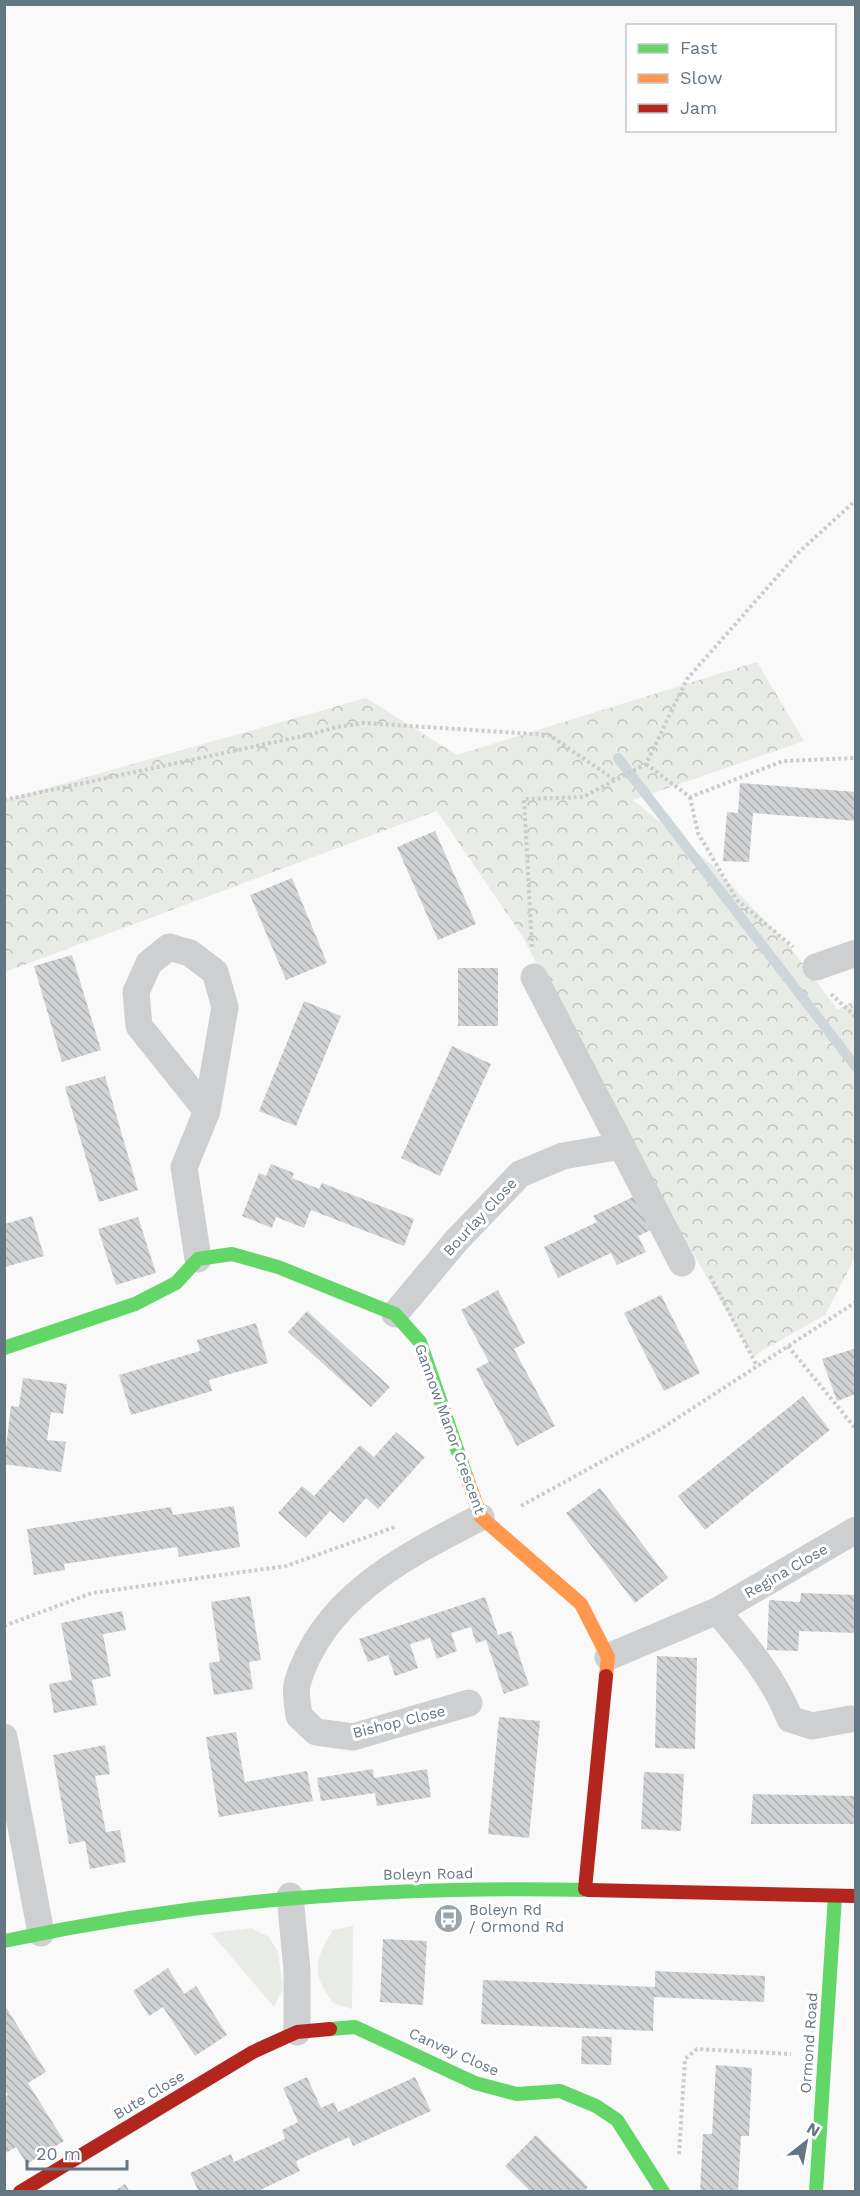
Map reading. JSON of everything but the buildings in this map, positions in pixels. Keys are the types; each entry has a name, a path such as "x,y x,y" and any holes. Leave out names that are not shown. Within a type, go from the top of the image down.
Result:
{"street":[{"path":"4,1348 54,1328 132,1307 178,1282 198,1259 184,1167 207,1111 225,1006 215,972 190,953 169,947 149,963 135,992 139,1026 207,1111"},
{"path":"816,967 855,953"},
{"path":"534,977 682,1263"},
{"name":"Bourlay Close","path":"395,1314 456,1241 520,1174 563,1156 622,1146"},
{"name":"Gannow Manor Crescent","path":"198,1259 232,1254 278,1266 395,1314 420,1342 484,1521 581,1604 608,1657"},
{"name":"Bishop Close","path":"469,1703 353,1737 316,1732 298,1716 297,1686 323,1627 351,1598 410,1554 484,1521"},
{"name":"Regina Close","path":"608,1657 717,1611 855,1530"},
{"path":"717,1611 756,1658 781,1696 790,1719 812,1726 850,1719"},
{"path":"585,1889 608,1657"},
{"path":"4,1737 41,1933"},
{"name":"Boleyn Road","path":"4,1941 161,1910 290,1896 434,1889 585,1889 855,1896"},
{"path":"290,1896 297,1970 297,2032"},
{"name":"Ormond Road","path":"816,2192 835,1896"},
{"name":"Canvey Close","path":"297,2032 355,2027 474,2083 517,2094 560,2091 578,2097 617,2120 663,2192"},
{"name":"Bute Close","path":"21,2192 253,2052 297,2032"}],"path":[{"path":"534,977 524,799 583,797 646,764 687,679 798,553 855,500"},
{"path":"4,800 364,723 549,735 615,780"},
{"path":"690,797 783,761 855,758"},
{"path":"646,764 690,797 698,833 737,900 816,967 825,988 855,1017"},
{"path":"682,1263 712,1277 757,1366"},
{"path":"484,1521 659,1430 855,1302"},
{"path":"788,1346 855,1429"},
{"path":"4,1626 92,1593 286,1566 397,1526"},
{"path":"679,2158 685,2059 697,2049 825,2056"}],"green space":[{"path":"757,662 804,741 633,800 712,865 790,947 838,1010 855,1000 855,1258 825,1315 753,1356 613,1116 523,937 437,811 5,972 5,800 366,698 457,755"},
{"path":"353,1926 352,2009 333,2003 321,1983 318,1966 322,1950 333,1930"},
{"path":"251,1928 269,1937 278,1952 283,1989 274,2007 211,1933"}],"waterway":[{"path":"618,758 856,1067"}],"traffic: fast":[{"path":"4,1348 135,1304 176,1283 198,1259 232,1254 278,1267 395,1314 420,1342 467,1478"},
{"path":"4,1941 151,1915 294,1898 439,1890 588,1890"},
{"path":"816,2192 835,1896"},
{"path":"330,2029 355,2027 475,2083 517,2094 560,2091 596,2106 617,2120 663,2192"}],"traffic: slow":[{"path":"467,1478 481,1517 581,1604 608,1657 606,1676"}],"traffic: jam":[{"path":"585,1889 606,1676"},
{"path":"588,1890 856,1896"},
{"path":"20,2192 253,2052 297,2032 330,2029"}],"place":[{"name":"Boleyn Rd / Ormond Rd","path":"448,1919"}]}
